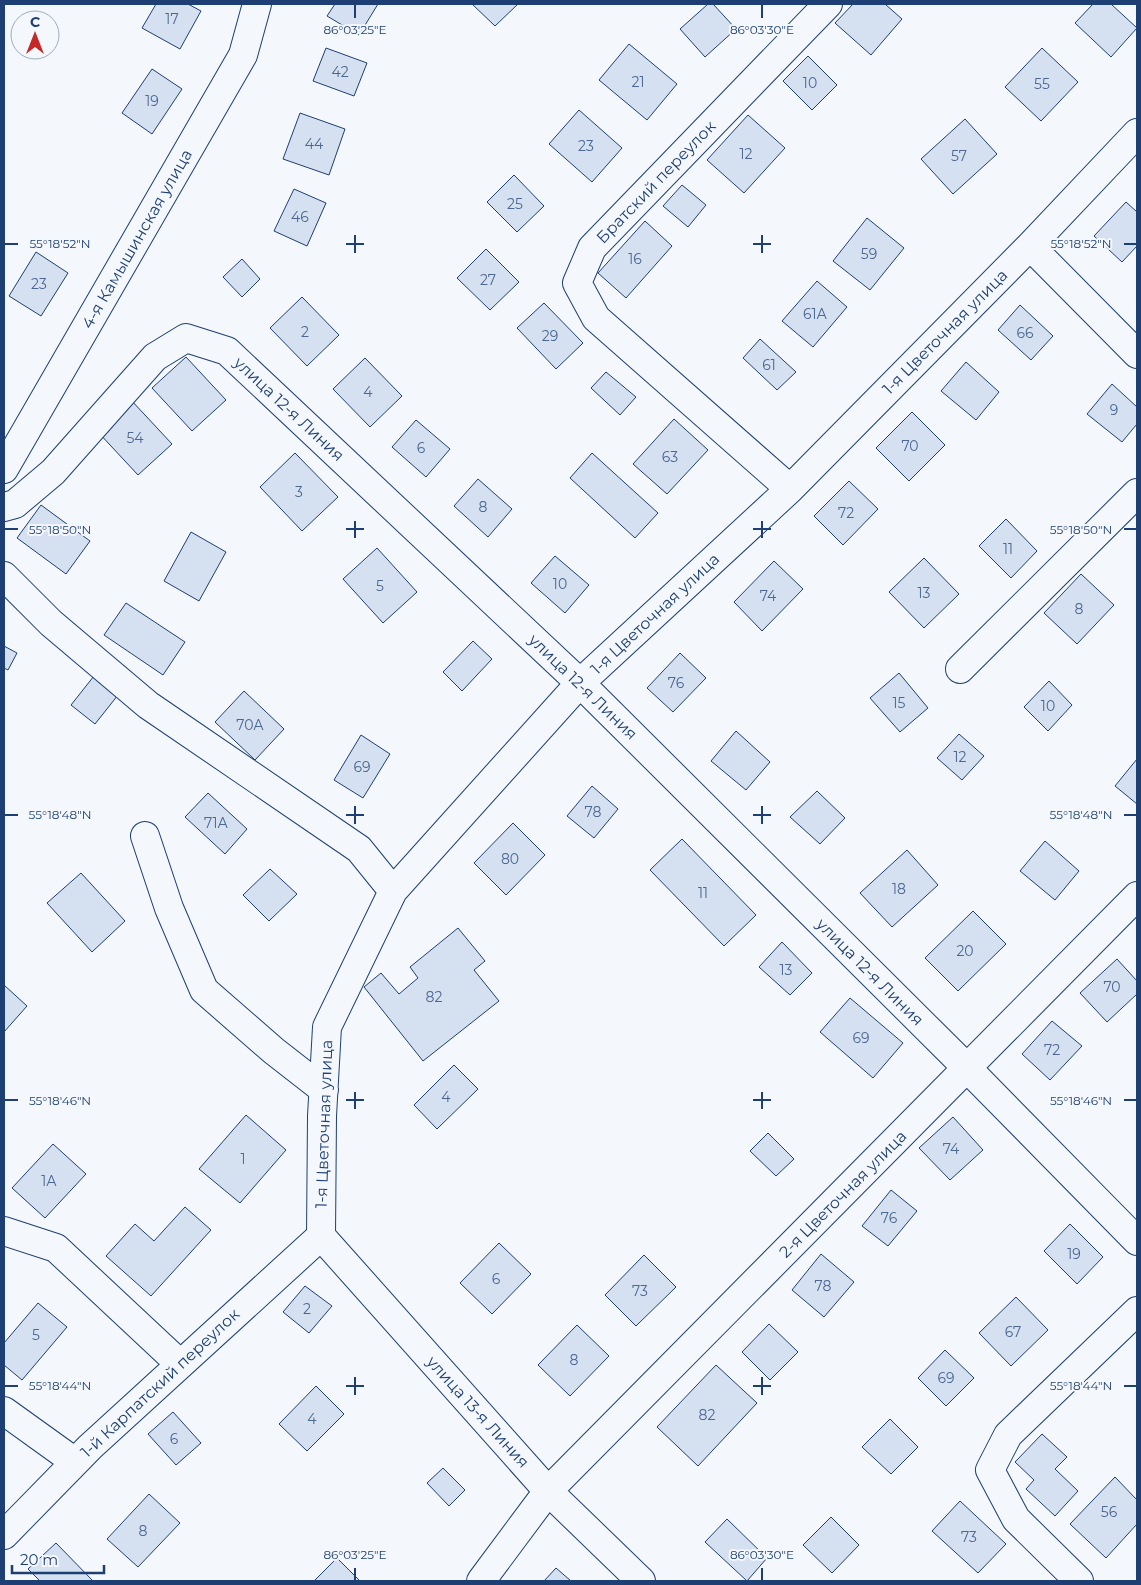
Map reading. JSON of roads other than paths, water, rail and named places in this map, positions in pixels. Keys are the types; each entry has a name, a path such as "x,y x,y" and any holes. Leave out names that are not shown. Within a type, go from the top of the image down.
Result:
{"lane":[{"name":"4-я Камышинская улица","path":"4,469 243,55 257,4"},
{"name":"Братский переулок","path":"790,489 596,318 578,283 592,248 828,4"},
{"name":"1-я Цветочная улица","path":"321,1236 327,1027 393,891 580,684 790,489 1030,246 1137,133"},
{"path":"1030,246 1137,354"},
{"name":"улица 12-я Линия","path":"4,507 15,504 53,472 155,357 186,338 227,350 580,684 967,1068 1137,1241"},
{"path":"960,669 1137,493"},
{"path":"4,576 51,623 148,704 359,850 393,891"},
{"path":"145,836 169,908 204,990 274,1051 324,1090"},
{"name":"2-я Цветочная улица","path":"481,1581 548,1491 1137,896"},
{"path":"4,1231 56,1248 180,1364"},
{"name":"улица 13-я Линия","path":"321,1236 548,1491 642,1581"},
{"name":"1-й Карпатский переулок","path":"4,1535 75,1462 321,1236"},
{"path":"1079,1581 1016,1520 990,1470 1008,1435 1137,1311"},
{"path":"4,1412 75,1462"}]}
